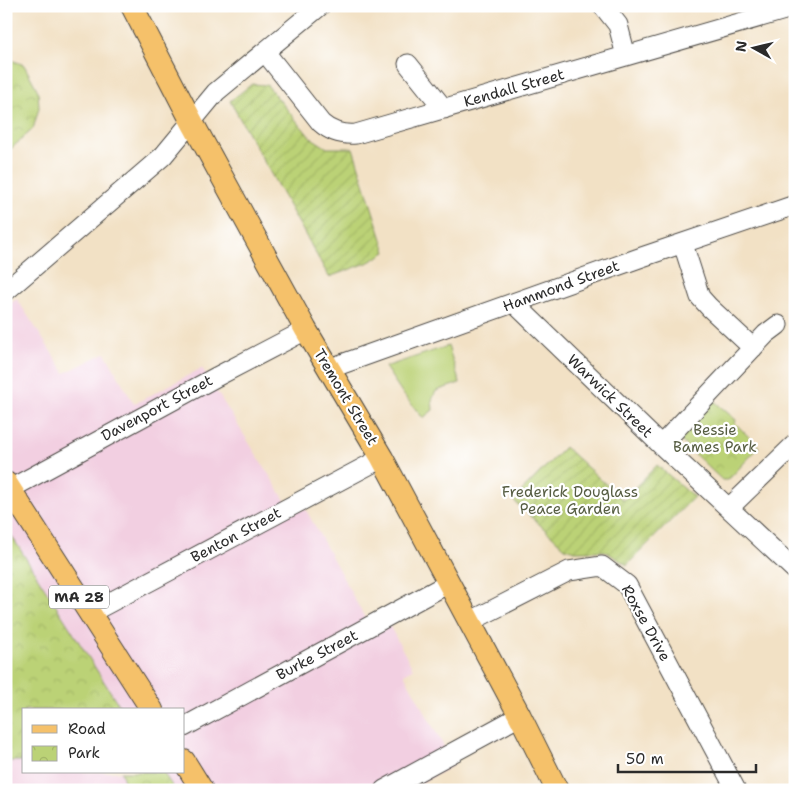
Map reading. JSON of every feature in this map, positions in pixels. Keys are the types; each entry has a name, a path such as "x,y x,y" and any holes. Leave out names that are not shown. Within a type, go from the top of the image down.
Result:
{"main road":[{"name":"Tremont Street","path":"132,6 192,122 306,330 382,458 520,716 557,790"},
{"name":"MA 28","path":"8,486 151,708"},
{"path":"185,763 202,790"}],"street":[{"path":"603,6 618,25 626,56"},
{"name":"Kendall Street","path":"265,52 318,120 334,131 356,134 795,7"},
{"path":"6,291 163,156 216,92 265,52 308,10"},
{"path":"408,64 444,109"},
{"name":"Hammond Street","path":"328,369 795,206"},
{"path":"683,244 700,297 709,308 753,348"},
{"name":"Warwick Street","path":"514,303 661,445 795,570"},
{"path":"661,445 766,334 778,325"},
{"name":"Davenport Street","path":"8,486 306,330"},
{"path":"729,508 795,444"},
{"name":"Benton Street","path":"90,613 382,458"},
{"name":"Roxse Drive","path":"469,622 569,571 602,566 627,585 736,790"},
{"name":"Burke Street","path":"185,726 449,583"},
{"path":"384,790 520,716"}],"shaded area":[{"path":"17,299 65,373 105,353 134,404 202,368 293,513 305,508 372,631 388,623 413,669 404,674 454,765 408,790 6,790 6,306"}],"green space":[{"path":"9,59 24,65 38,91 39,108 33,129 6,153 6,61"},
{"path":"252,84 267,85 310,137 327,148 353,148 386,252 367,263 329,277 230,101"},
{"path":"448,346 460,383 436,391 432,400 433,410 423,418 403,394 385,367"},
{"name":"Bessie Bames Park","path":"714,401 736,420 735,423 759,447 728,480 722,480 681,441 681,436"},
{"name":"Frederick Douglass Peace Garden","path":"565,447 623,500 657,465 694,497 627,565 605,551 575,551 565,548 513,500"},
{"path":"6,527 121,708 22,708 22,761 6,761"},
{"path":"122,774 164,774 175,790 131,790 124,781"}]}
